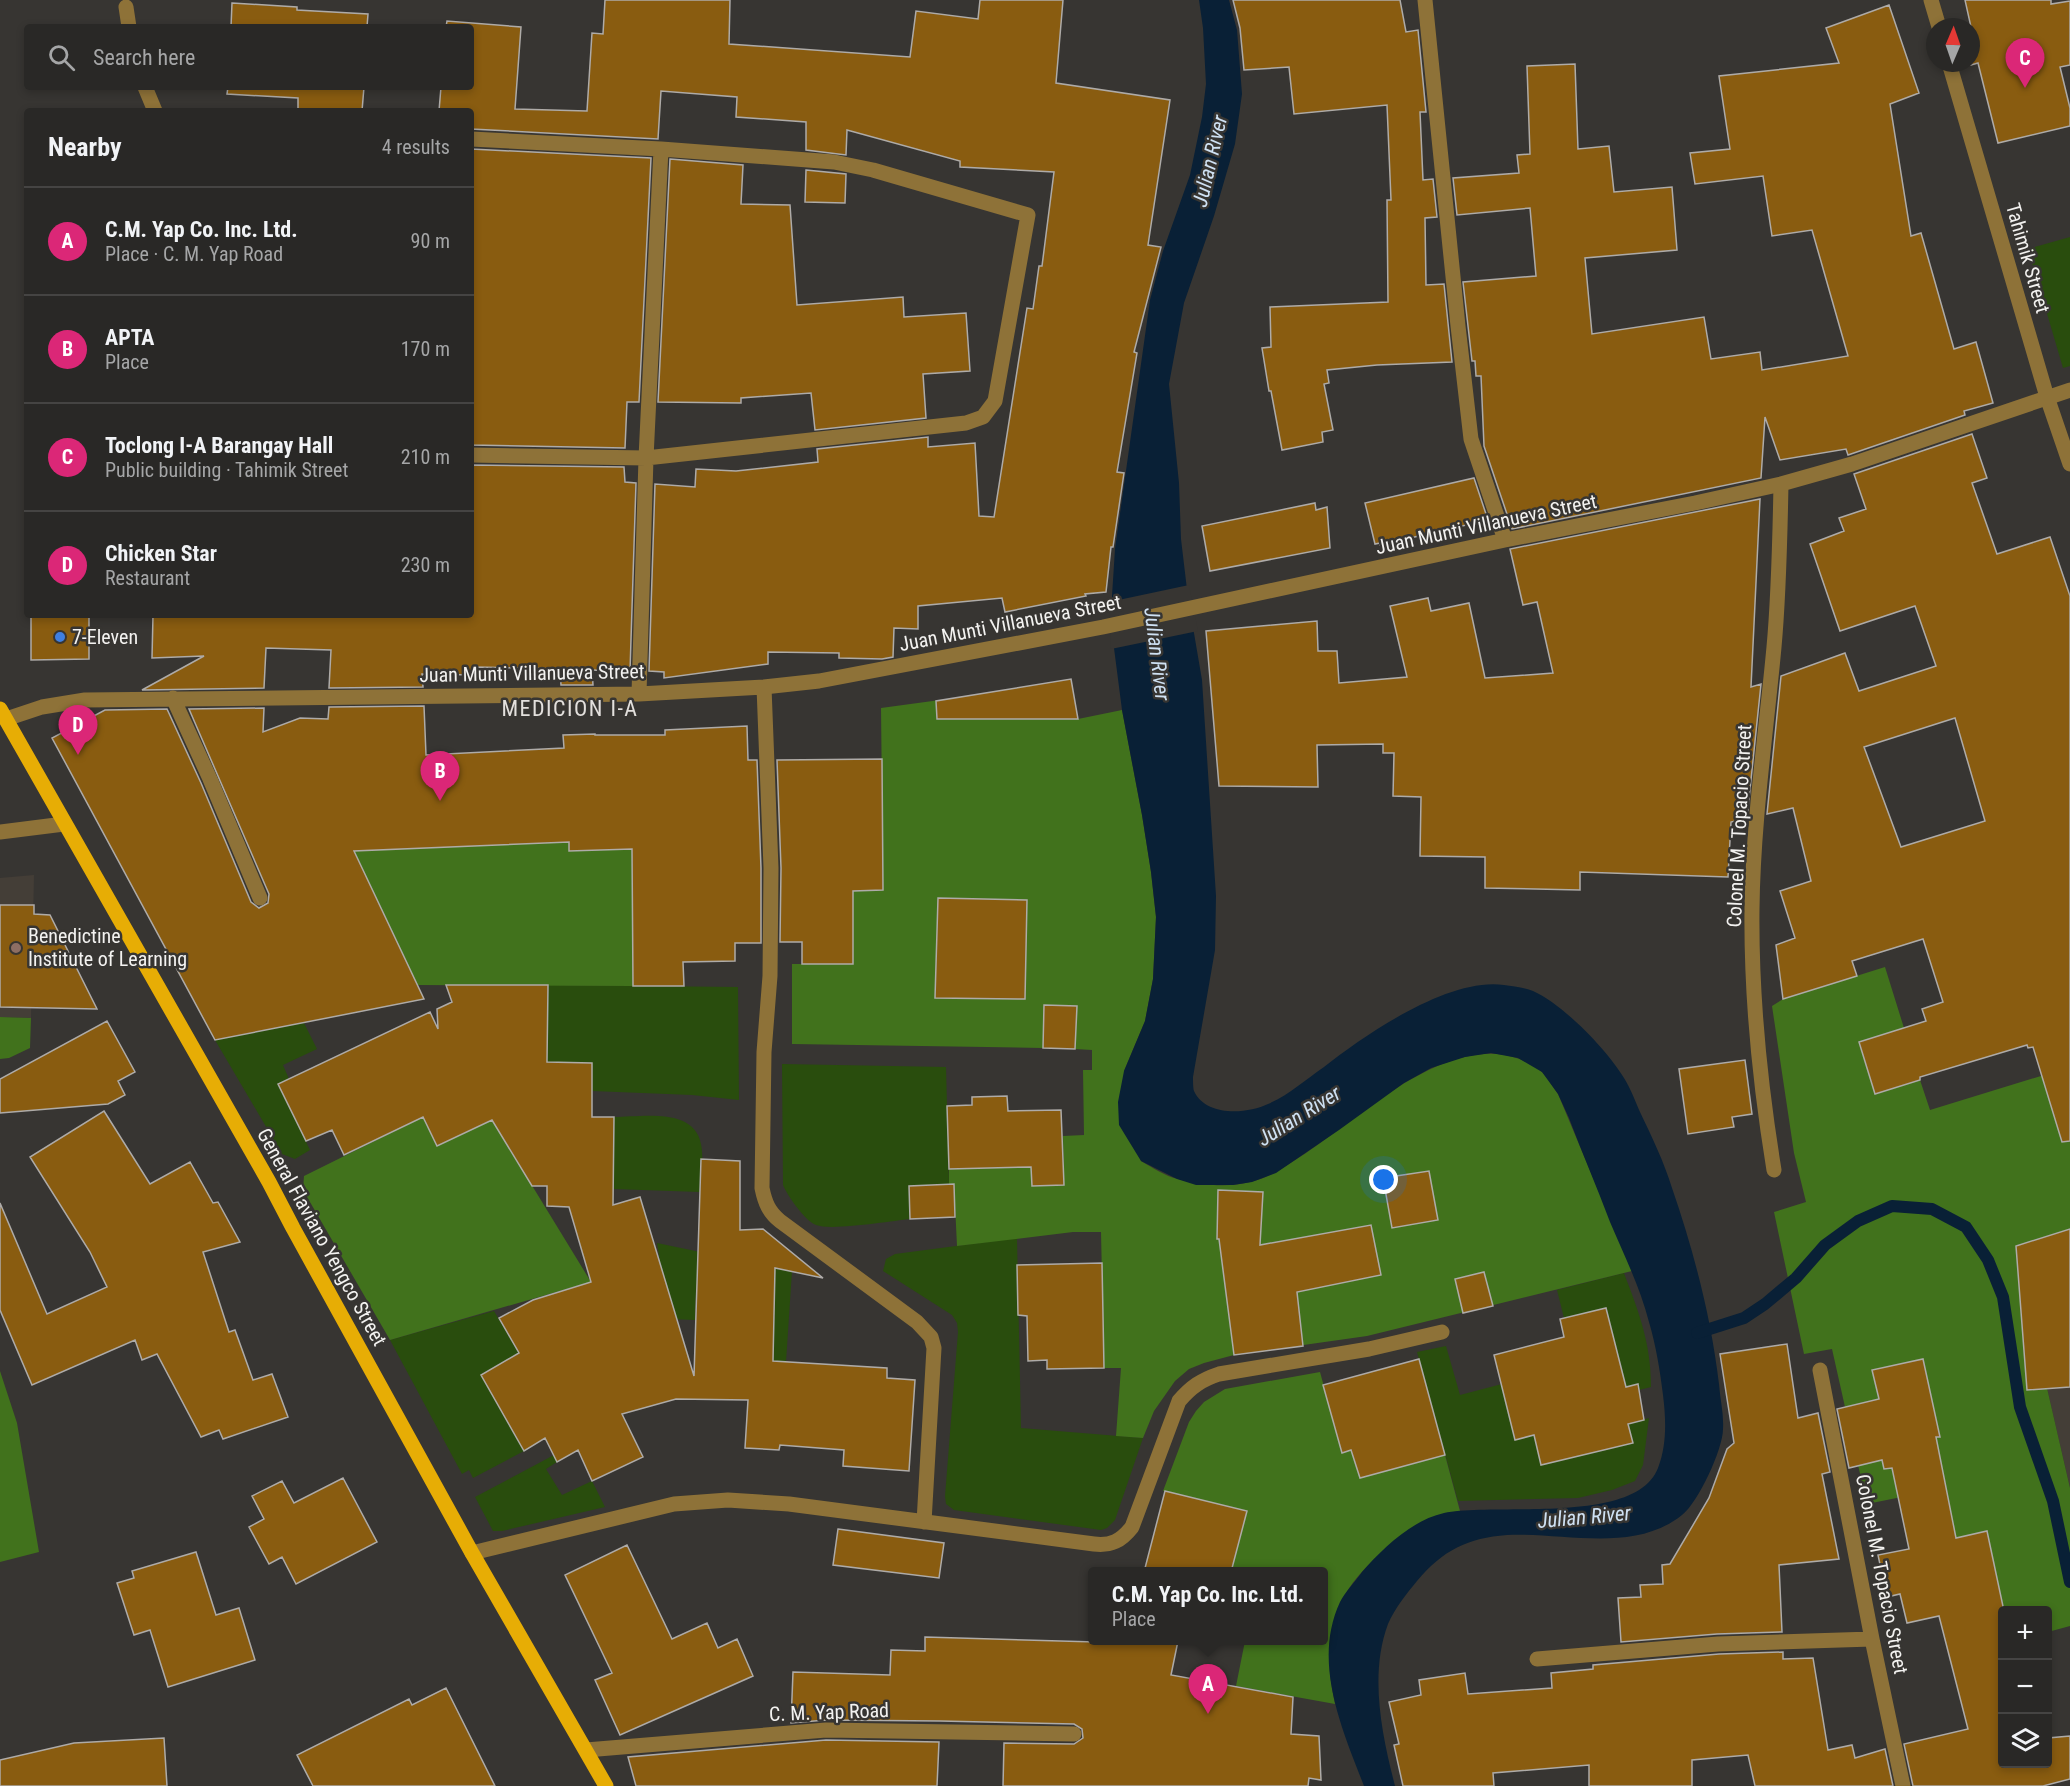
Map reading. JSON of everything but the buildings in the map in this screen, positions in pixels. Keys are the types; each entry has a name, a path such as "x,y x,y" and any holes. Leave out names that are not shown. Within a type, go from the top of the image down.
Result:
{"main road":[{"name":"General Flaviano Yengco Street","path":"3,714 269,1182 472,1553 606,1786"}],"street":[{"path":"1425,0 1458,326 1472,440 1505,540"},
{"path":"1931,0 1936,18"},
{"path":"126,7 129,24"},
{"name":"Tahimik Street","path":"1952,72 2070,464"},
{"path":"146,90 154,108"},
{"path":"474,138 834,162 873,170 1028,215 995,401 983,417 966,423 646,458 474,455"},
{"path":"639,694 646,458 661,149"},
{"name":"Juan Munti Villanueva Street","path":"3,714 60,702 173,698 639,694 764,687 819,681 1103,627 1505,540 1782,484 1852,464 2070,390"},
{"name":"Colonel M. Topacio Street","path":"1774,1170 1758,1057 1752,910 1759,785 1774,647 1782,484"},
{"path":"764,687 771,868 762,1188 768,1208 780,1221 917,1322 931,1337 934,1348 924,1522"},
{"path":"173,698 260,898"},
{"path":"0,832 64,824"},
{"path":"472,1553 674,1504 711,1500 779,1503 1102,1545 1119,1541 1132,1527 1179,1401 1189,1389 1203,1379 1219,1374 1369,1349 1442,1332"},
{"name":"Colonel M. Topacio Street","path":"1820,1370 1903,1786"},
{"path":"1537,1659 1718,1644 1872,1639"},
{"name":"C. M. Yap Road","path":"586,1750 826,1730 1074,1734"}],"shaded area":[{"name":"Benedictine Institute of Learning","path":"34,875 31,1018 0,1017 0,878"},
{"path":"2070,1387 2070,1488 2047,1388"}],"green space":[{"path":"2070,237 2070,366 2063,368 2028,249"},
{"path":"962,697 966,719 1078,719 1122,710 1142,815 1156,917 1153,979 1145,1021 1124,1071 1141,1161 1168,1176 1196,1183 1232,1185 1258,1180 1306,1153 1374,1103 1426,1071 1453,1060 1479,1054 1505,1055 1525,1061 1538,1069 1558,1094 1632,1271 1367,1336 1234,1355 1204,1363 1189,1369 1175,1381 1154,1411 1143,1438 1116,1436 1121,1368 1104,1368 1101,1232 1073,1232 957,1246 954,1184 949,1184 949,1169 1031,1167 1032,1186 1064,1185 1063,1136 1084,1135 1083,1070 1092,1070 1092,1050 1075,1049 1077,1006 1044,1005 1043,1048 792,1044 792,964 802,964 853,891 883,890 881,708"},
{"path":"569,841 569,851 632,849 633,986 417,985 354,851"},
{"path":"1885,967 1904,1028 1859,1042 1876,1094 1920,1080 1930,1110 2070,1067 2070,1229 2016,1246 2027,1390 2047,1388 2070,1488 2070,1626 2052,1631 2052,1606 2003,1606 1986,1531 1956,1538 1946,1488 1867,1504 1858,1465 1882,1460 1885,1469 1925,1460 1921,1441 1940,1436 1923,1359 1872,1371 1879,1399 1845,1407 1832,1349 1804,1354 1774,1212 1806,1202 1794,1153 1772,1006 1783,999"},
{"path":"548,985 738,987 739,1100 692,1095 592,1091 592,1063 547,1062"},
{"path":"0,1017 31,1018 30,1048 9,1058 0,1059"},
{"path":"304,1023 317,1049 283,1065 289,1079 278,1084 310,1150 295,1159 282,1154 215,1040"},
{"path":"782,1064 946,1067 949,1184 909,1186 910,1219 834,1227 812,1223 797,1207 783,1185"},
{"path":"423,1117 437,1146 492,1120 591,1282 390,1340 303,1190 304,1176"},
{"path":"614,1117 665,1117 678,1119 688,1124 696,1132 701,1144 700,1192 613,1189"},
{"path":"1017,1238 1021,1428 1143,1438 1115,1520 1107,1528 1101,1530 954,1510 946,1504 957,1323 952,1315 883,1271 886,1259 895,1254"},
{"path":"657,1243 792,1271 786,1362 773,1361 774,1291 696,1289 695,1320 669,1319"},
{"path":"1624,1273 1639,1315 1649,1356 1651,1387 1639,1390 1626,1387 1606,1308 1564,1318 1557,1290"},
{"path":"494,1311 519,1353 481,1375 524,1451 473,1478 469,1470 462,1474 390,1340"},
{"path":"1446,1346 1460,1395 1502,1384 1515,1440 1534,1435 1542,1465 1633,1443 1628,1424 1649,1418 1643,1465 1635,1481 1612,1490 1578,1498 1458,1501 1417,1352"},
{"path":"0,1371 17,1423 39,1552 0,1562"},
{"path":"1320,1372 1342,1452 1351,1450 1360,1478 1445,1455 1460,1511 1438,1517 1406,1536 1364,1569 1350,1587 1339,1607 1332,1628 1330,1676 1335,1704 1236,1686 1244,1645 1328,1645 1328,1567 1232,1567 1247,1511 1163,1491 1189,1422 1204,1402 1225,1389"},
{"path":"554,1455 557,1462 546,1469 562,1495 592,1481 605,1507 502,1531 493,1531 475,1497"}],"water":[{"name":"Julian River","path":"1199,0 1229,0 1237,30 1242,94 1235,144 1214,216 1184,303 1169,384 1179,483 1181,539 1202,680 1216,896 1215,950 1193,1077 1194,1091 1200,1099 1217,1109 1249,1110 1290,1092 1385,1024 1434,999 1482,985 1519,987 1545,998 1584,1029 1616,1067 1629,1086 1658,1150 1680,1212 1701,1285 1716,1359 1722,1412 1722,1438 1702,1488 1682,1515 1663,1527 1620,1538 1507,1535 1480,1539 1457,1547 1437,1561 1417,1581 1388,1624 1379,1664 1378,1684 1382,1726 1395,1786 1364,1786 1339,1719 1329,1672 1329,1648 1332,1625 1345,1594 1362,1572 1398,1536 1432,1517 1466,1510 1594,1505 1622,1498 1644,1486 1658,1468 1663,1450 1665,1432 1661,1376 1641,1296 1569,1118 1558,1094 1542,1072 1518,1058 1491,1053 1465,1057 1431,1068 1404,1083 1276,1173 1252,1182 1233,1185 1196,1185 1177,1179 1141,1161 1119,1125 1118,1102 1124,1071 1145,1021 1153,979 1156,917 1151,872 1122,710 1114,648 1112,596 1115,549 1150,300 1163,251 1190,175 1202,117 1206,84"}],"pier":[{"path":"1189,585 1198,631 1111,649 1109,602"}],"waterway":[{"path":"1697,1333 1744,1318 1796,1278 1825,1245 1858,1221 1892,1206 1932,1209 1966,1227 1988,1260 2003,1297 2020,1407 2053,1501 2070,1582"}],"place":[{"name":"Toclong I-A Barangay Hall","path":"2025,88"},
{"name":"7-Eleven","path":"60,637"},
{"name":"Chicken Star","path":"78,755"},
{"name":"APTA","path":"440,801"},
{"name":"Benedictine Institute of Learning","path":"16,948"},
{"name":"C.M. Yap Co. Inc. Ltd.","path":"1208,1714"}],"district":[{"name":"MEDICION I-A","path":"570,708"}]}
